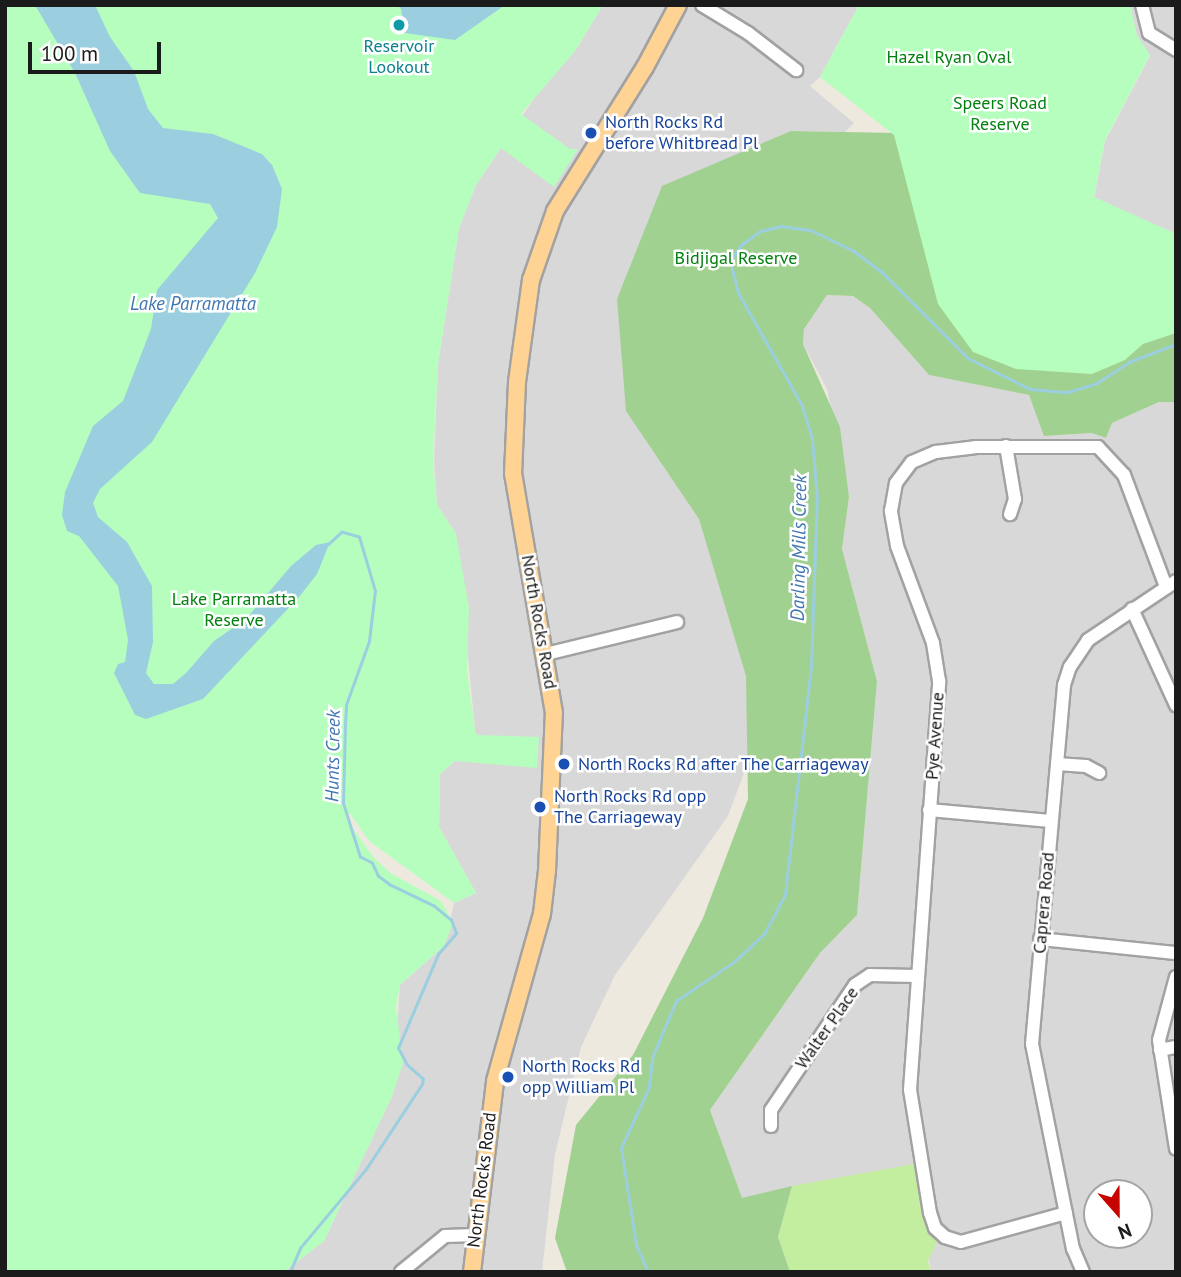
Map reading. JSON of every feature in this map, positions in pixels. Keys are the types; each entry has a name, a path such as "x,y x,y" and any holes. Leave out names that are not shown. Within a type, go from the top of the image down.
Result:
{"main road":[{"name":"North Rocks Road","path":"472,1272 495,1081 546,891 554,713 513,474 517,382 531,280 555,211 645,68 678,5"}],"street":[{"path":"702,5 748,33 796,70"},
{"path":"1142,5 1149,33 1176,50"},
{"name":"Pye Avenue","path":"1066,1213 961,1241 945,1237 935,1228 910,1090 939,681 929,633 897,547 891,496 903,471 923,456 1006,446 1084,445 1108,453 1124,475 1171,584"},
{"path":"1006,446 1015,499 1010,514"},
{"name":"Caprera Road","path":"1083,1272 1066,1213 1032,1044 1057,764 1070,667 1088,640 1171,584"},
{"path":"1132,609 1174,697"},
{"path":"546,654 677,622"},
{"path":"1057,764 1086,766 1099,773"},
{"path":"929,810 1051,821"},
{"path":"1040,939 1176,953"},
{"name":"Walter Place","path":"771,1126 771,1110 855,985 870,975 916,976"},
{"path":"1176,976 1160,1050 1176,1149"},
{"path":"1160,1050 1176,1047"},
{"path":"401,1272 445,1236 476,1235"}],"shaded area":[{"path":"603,5 859,5 820,77 810,86 854,123 845,132 791,131 699,519 764,679 747,765 728,816 615,975 581,1047 555,1154 542,1272 279,1272 324,1241 392,1096 400,985 444,946 454,903 476,893 439,827 440,774 475,730 456,534 437,505 434,462 438,364 459,228 476,185 545,82 575,51"},
{"path":"1130,5 1176,5 1176,234 1094,198 1105,141 1150,56 1137,36"},
{"path":"827,295 853,296 870,308 929,375 1029,395 1045,436 1092,433 1106,438 1112,423 1159,402 1176,402 1176,1272 931,1272 913,1165 742,1199 710,1110 820,953 857,915 877,681 842,549 849,497 827,389 803,344 804,329"}],"green space":[{"name":"Lake Parramatta Reserve","path":"5,5 603,5 575,51 521,114 570,149 578,149 554,187 501,148 476,185 459,228 438,364 433,462 437,505 456,534 469,608 467,669 475,731 477,735 539,737 537,768 455,761 440,774 439,827 476,893 454,903 369,841 349,812 346,819 375,859 392,874 441,901 453,923 444,946 400,985 396,1007 403,1063 392,1096 324,1241 284,1272 5,1272"},
{"name":"Speers Road Reserve","path":"859,5 1130,5 1137,36 1150,55 1105,140 1094,197 1176,234 1176,333 1143,344 1125,360 1092,374 1016,369 973,352 938,304 894,135 820,77"},
{"name":"Bidjigal Reserve","path":"791,131 897,133 1176,333 1176,402 1159,402 1112,423 1106,438 1092,433 1044,436 1029,395 929,375 870,308 853,296 827,295 804,329 803,344 840,427 849,497 842,549 877,681 857,915 820,953 710,1110 742,1198 792,1186 778,1237 790,1272 567,1272 555,1238 576,1125 633,1055 703,918 748,799 746,676 699,519 626,411 617,299 662,186"},
{"path":"914,1164 937,1242 928,1261 931,1272 790,1272 778,1237 792,1186"}],"water":[{"name":"Lake Parramatta","path":"35,5 95,5 110,37 134,71 148,109 163,128 213,134 262,154 272,165 282,189 277,227 255,273 152,442 100,489 93,503 98,517 127,542 152,586 153,642 146,673 154,684 173,684 214,641 246,619 291,566 316,545 330,542 317,574 299,597 203,699 146,719 135,715 114,673 118,664 125,662 128,640 118,586 79,536 67,531 62,515 65,492 93,426 123,401 151,329 157,290 218,218 210,204 140,193 110,151 75,73"},
{"path":"397,5 505,5 455,40 405,33 401,9"}],"waterway":[{"name":"Darling Mills Creek","path":"648,1272 636,1245 621,1148 649,1087 652,1058 676,1001 735,961 764,934 785,895 811,667 817,499 812,439 801,404 738,293 730,261 741,245 760,231 781,226 811,230 854,251 881,271 968,358 1030,389 1068,392 1097,383 1129,362 1176,344"},
{"name":"Hunts Creek","path":"290,1272 300,1248 366,1169 422,1084 423,1079 407,1065 398,1048 438,954 456,933 451,920 434,906 390,885 378,876 372,863 360,857 343,803 346,705 369,641 375,591 359,537 342,532 329,544"}],"place":[{"name":"Reservoir Lookout","path":"399,25"},
{"name":"North Rocks Rd before Whitbread Pl","path":"591,133"},
{"name":"North Rocks Rd after The Carriageway","path":"564,764"},
{"name":"North Rocks Rd opp The Carriageway","path":"540,807"},
{"name":"North Rocks Rd opp William Pl","path":"508,1077"}],"park label":[{"name":"Hazel Ryan Oval","path":"949,57"}]}
